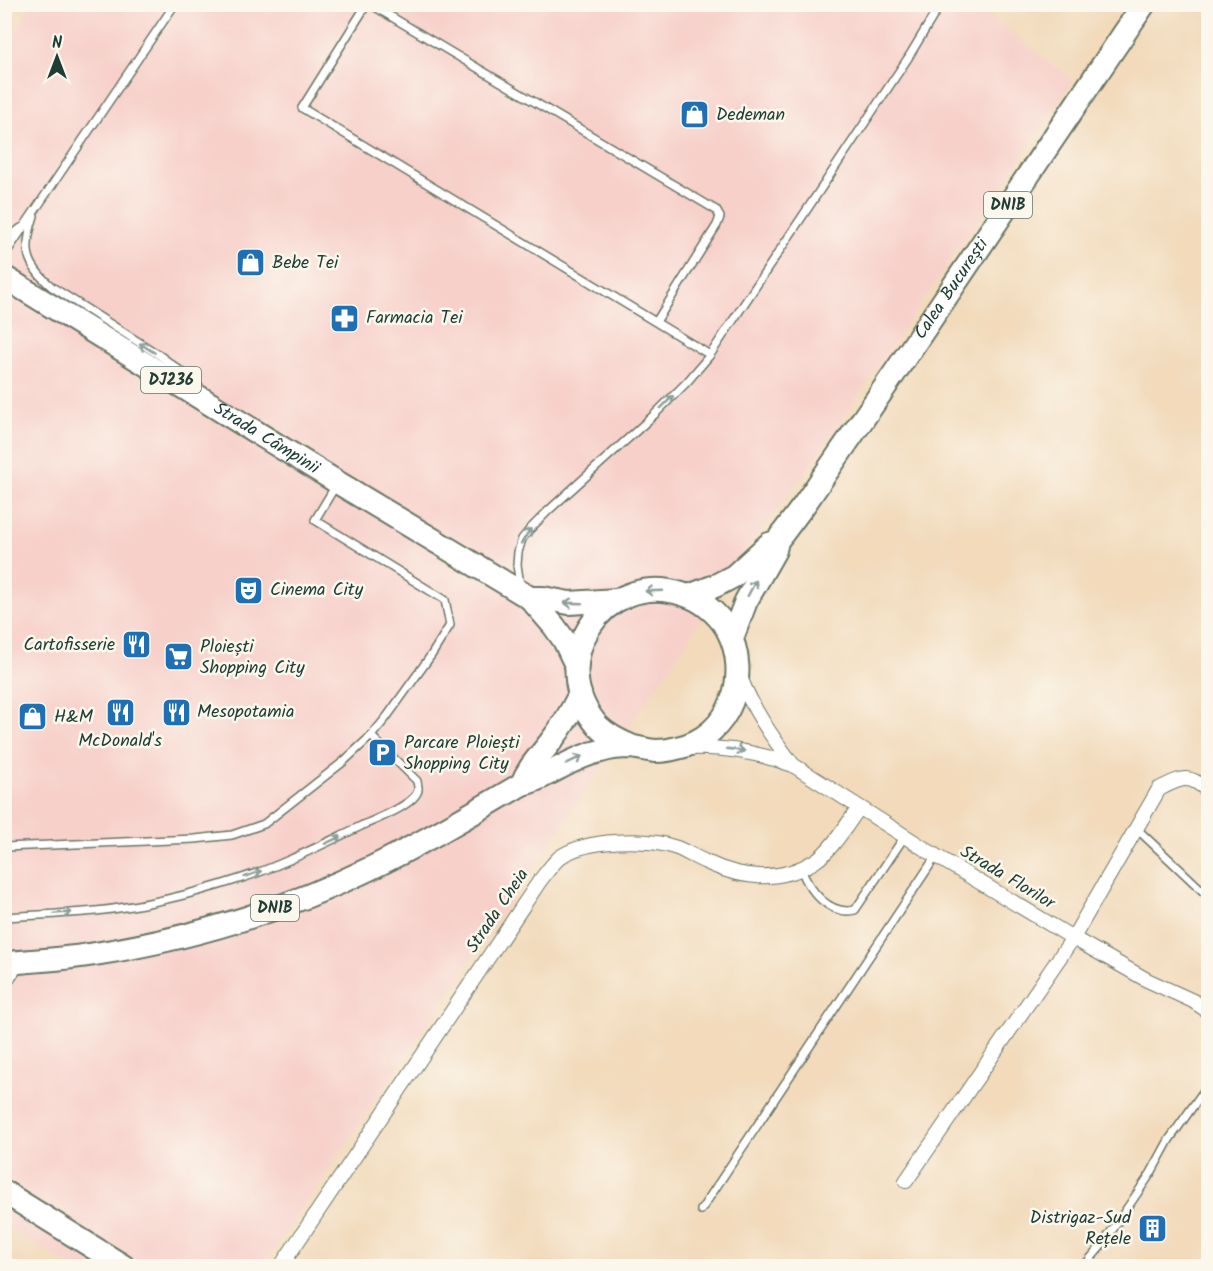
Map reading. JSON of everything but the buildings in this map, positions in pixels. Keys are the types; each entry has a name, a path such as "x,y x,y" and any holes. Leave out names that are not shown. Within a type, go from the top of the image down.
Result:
{"main road":[{"name":"Calea București","path":"777,541 896,371 1144,4"},
{"name":"Strada Câmpinii","path":"4,277 525,595"},
{"name":"DN1B","path":"689,596 734,576 769,544 777,541"},
{"name":"DN1B","path":"732,638 746,601 775,550 777,541"},
{"name":"DN1B","path":"652,590 671,591 689,596 703,603 715,613 732,638 737,655 738,672 733,698 721,720 709,733 694,742 678,748 655,751 633,747 615,739 600,727 588,712 580,694 576,680 576,664 584,634 604,609 616,600 634,593 652,590"},
{"name":"DJ236","path":"525,595 569,603 616,600"},
{"name":"DJ236","path":"525,595 554,626 576,664"},
{"path":"522,784 526,772 564,723 580,694"},
{"name":"DN1B","path":"14,962 68,958 127,949 223,925 276,907 368,870 522,784 534,782 566,764 604,750 633,747"},
{"path":"4,1192 123,1266"},
{"path":"4,1210 95,1266"}],"street":[{"path":"738,672 747,696 765,726 794,765"},
{"path":"678,748 709,747 741,750 769,756 794,765"},
{"name":"Strada Florilor","path":"794,765 936,856 1073,938 1147,980 1209,1011"},
{"path":"906,1182 1073,938 1159,789 1181,778 1198,782 1209,791"},
{"name":"Strada Cheia","path":"281,1266 539,882 560,858 575,849 592,844 648,842 676,848 708,863 744,874 760,877 783,875 818,860 859,808"}],"lane":[{"path":"4,256 175,4"},
{"path":"656,322 717,225 720,217 716,210 369,4 302,108 710,355"},
{"path":"525,595 517,565 522,539 549,510 654,415 710,355 908,58 939,4"},
{"path":"37,207 30,229 28,247 31,262 38,275 52,287 182,372 205,401"},
{"path":"4,236 12,234 26,224"},
{"path":"4,847 195,839 247,831 264,824 343,762 371,736 413,681 450,626 445,600 315,520 337,482"},
{"path":"4,917 98,911 199,890 240,879 280,864 383,816 408,803 419,790 417,782 371,736"},
{"path":"1136,828 1209,896"},
{"path":"801,869 814,894 836,909 847,912 855,910 904,836"},
{"path":"701,1210 936,856"},
{"path":"4,989 14,962"},
{"path":"1084,1266 1108,1236 1151,1173 1169,1140 1209,1085"}],"shaded area":[{"path":"33,4 975,4 1073,81 810,466 743,553 687,641 263,1266 69,1266 5,1226 4,47"}],"place":[{"name":"Dedeman","path":"695,115"},
{"name":"Bebe Tei","path":"251,263"},
{"name":"Farmacia Tei","path":"345,318"},
{"name":"Cinema City","path":"249,590"},
{"name":"Cartofisserie","path":"136,645"},
{"name":"Ploiești Shopping City","path":"179,657"},
{"name":"McDonald's","path":"120,712"},
{"name":"Mesopotamia","path":"176,712"},
{"name":"H&M","path":"33,717"},
{"name":"Parcare Ploiești Shopping City","path":"383,753"},
{"name":"Distrigaz-Sud Rețele","path":"1152,1228"}]}
